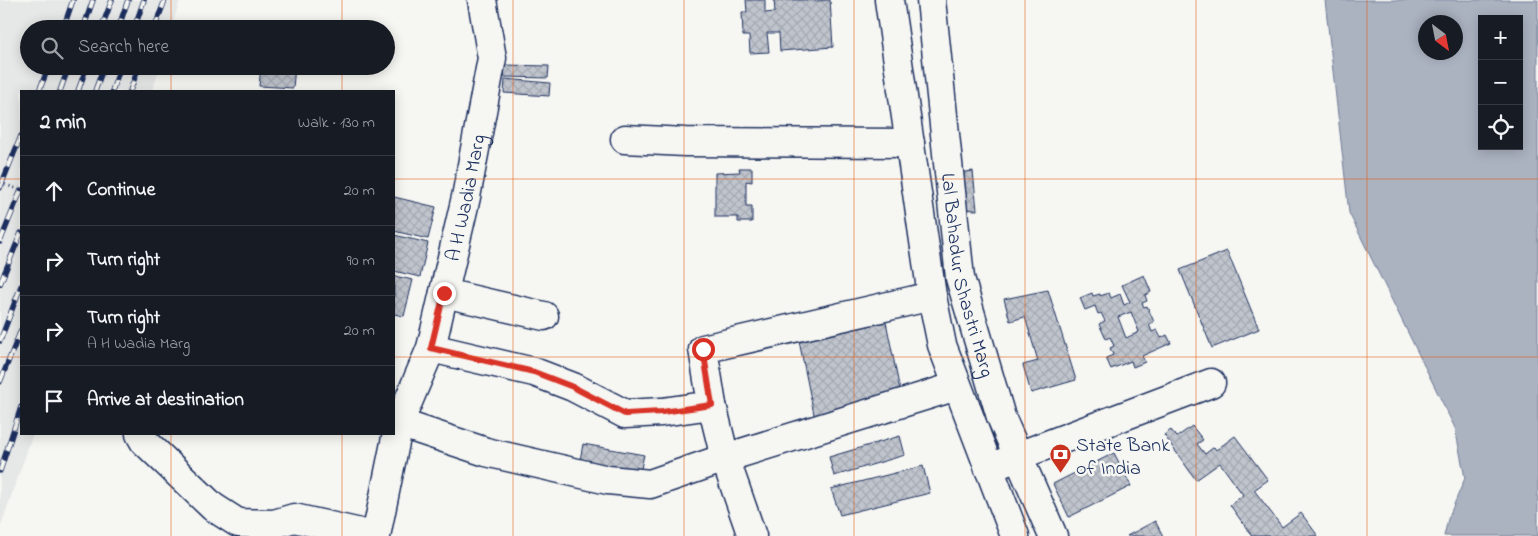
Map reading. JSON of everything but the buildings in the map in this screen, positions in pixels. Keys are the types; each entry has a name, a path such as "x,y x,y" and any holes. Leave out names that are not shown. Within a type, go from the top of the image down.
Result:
{"street":[{"name":"A H Wadia Marg","path":"375,536 399,423 431,348 466,197 492,58 482,0"},
{"name":"Lal Bahadur Shastri Marg","path":"890,0 932,296 942,345 1015,536"},
{"name":"Lal Bahadur Shastri Marg","path":"931,0 960,278 1001,418 1053,536"},
{"path":"626,140 910,143"},
{"path":"444,293 544,316"},
{"path":"752,536 726,458 712,405 703,349 932,296"},
{"path":"431,348 534,372 573,387 625,414 662,412 712,405"},
{"path":"990,469 1018,456 1211,383"},
{"path":"399,423 486,452 608,480 650,484 726,458 958,386"},
{"path":"141,435 144,441 213,507 238,523 274,524 294,518 375,536"}],"path":[{"path":"0,183 20,190"}],"shaded area":[{"path":"0,0 180,0 174,20 20,20 20,75 157,75 152,90 20,90 20,435 33,435 0,528"},
{"path":"1325,0 1538,0 1538,536 1444,536 1448,519 1465,478 1455,428 1349,213"}],"railway":[{"path":"66,20 73,0"},
{"path":"86,20 93,0"},
{"path":"104,20 112,0"},
{"path":"121,20 128,0"},
{"path":"137,20 144,0"},
{"path":"157,20 165,0"},
{"path":"39,90 45,75"},
{"path":"60,90 66,75"},
{"path":"78,90 84,75"},
{"path":"95,90 101,75"},
{"path":"112,90 118,75"},
{"path":"130,90 136,75"},
{"path":"0,188 20,138"},
{"path":"0,242 20,192"},
{"path":"0,284 20,235"},
{"path":"0,341 20,289"},
{"path":"0,382 20,332"},
{"path":"0,471 20,410"}],"place":[{"name":"State Bank of India","path":"1060,474"}],"route":[{"path":"444,293 431,348 534,372 573,387 625,414 662,412 712,405 703,349"}]}
